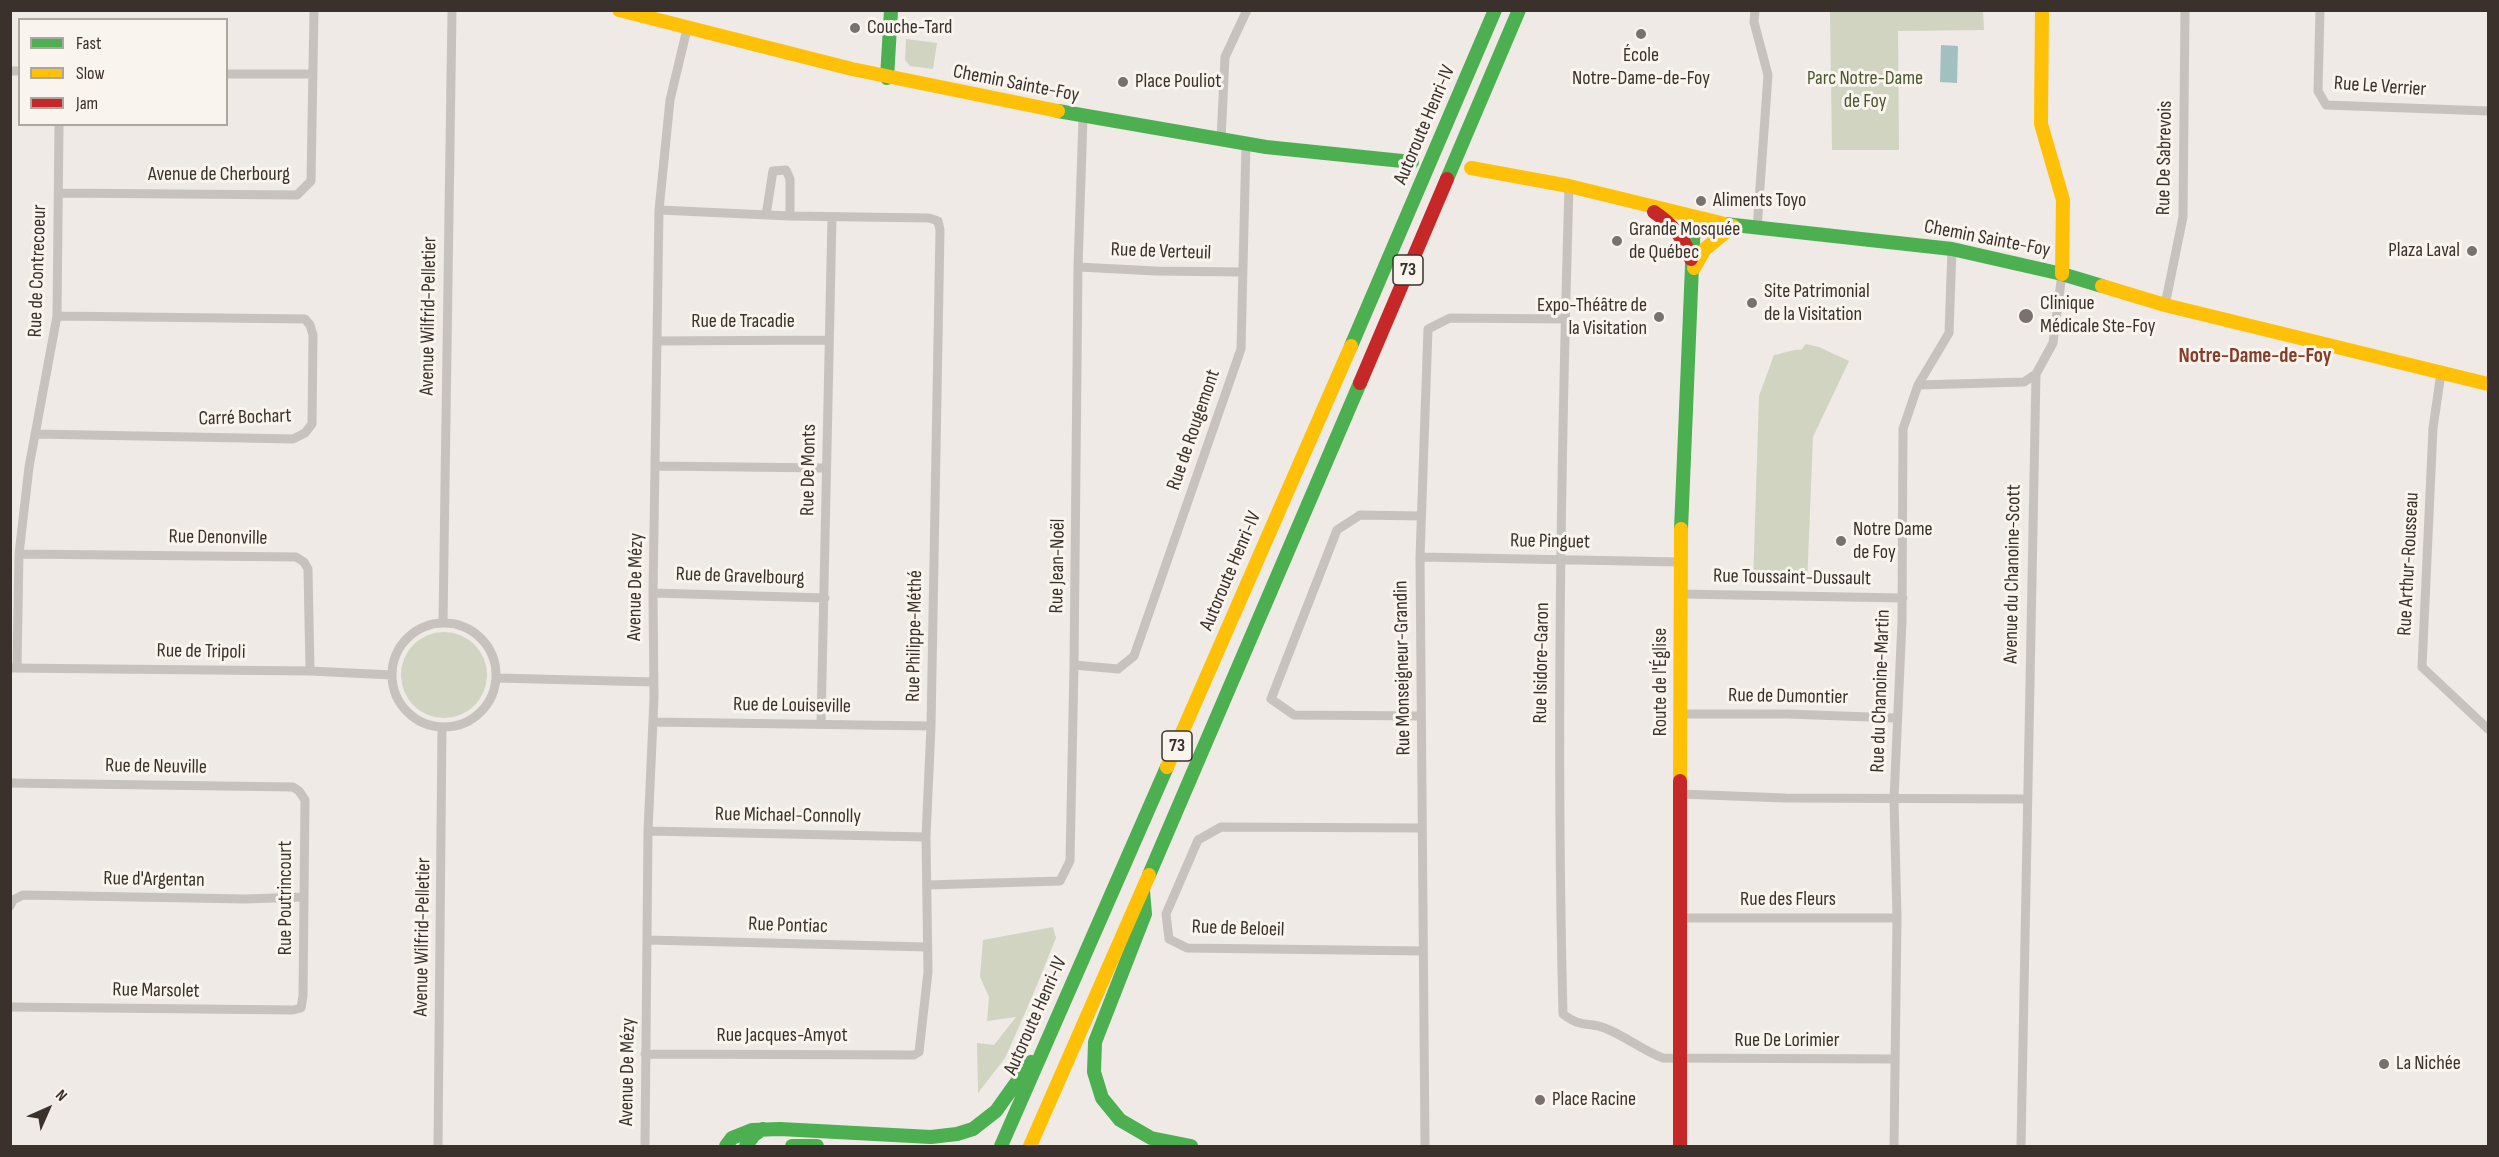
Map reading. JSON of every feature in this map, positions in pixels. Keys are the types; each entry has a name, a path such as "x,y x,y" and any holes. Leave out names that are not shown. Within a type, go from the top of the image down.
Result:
{"main road":[{"name":"Chemin Sainte-Foy","path":"619,10 887,78 1083,118 1246,144 1412,162"},
{"path":"887,78 891,10"},
{"name":"Autoroute Henri-IV","path":"1001,1146 1188,721 1495,10"},
{"name":"Autoroute Henri-IV","path":"1030,1146 1519,10"},
{"name":"Avenue du Chanoine-Scott","path":"2042,10 2041,124 2063,200 2062,274"},
{"name":"Chemin Sainte-Foy","path":"1471,168 1569,186 1733,226 1952,249 2062,274 2166,305 2488,384"},
{"path":"1645,206 1667,220 1689,248 1693,270"},
{"name":"Route de l'Église","path":"1680,1146 1680,562 1694,218"},
{"path":"1693,270 1697,258 1716,238 1733,226"},
{"path":"1143,887 1145,914 1098,1030 1093,1053 1094,1077 1103,1102 1109,1111 1128,1126 1156,1139 1191,1146"},
{"path":"726,1146 732,1138 741,1133 763,1129 931,1137 957,1134 973,1129 996,1111 1025,1068 1042,1051"},
{"path":"746,1146 754,1135 763,1129"},
{"path":"792,1146 817,1146"}],"street":[{"name":"Avenue de Cherbourg","path":"59,193 297,195 310,181 314,10"},
{"name":"Avenue Wilfrid-Pelletier","path":"443,622 452,10"},
{"path":"1221,140 1225,57 1247,10"},
{"path":"1755,10 1754,22 1768,75 1757,229"},
{"name":"Rue De Sabrevois","path":"2166,305 2183,217 2185,10"},
{"name":"Rue Le Verrier","path":"2320,10 2319,91 2325,105 2488,111"},
{"name":"Avenue De Mézy","path":"645,1146 648,831 654,682 653,593 659,210 670,100 687,29"},
{"path":"228,74 311,74"},
{"name":"Rue Jean-Noël","path":"928,885 1060,881 1070,861 1078,267 1083,118"},
{"name":"Rue de Contrecoeur","path":"14,668 19,554 29,467 57,315 59,126"},
{"name":"Rue de Rougemont","path":"1074,665 1118,669 1134,656 1242,349 1246,144"},
{"path":"766,215 773,171 786,170 790,178 790,216"},
{"name":"Rue Isidore-Garon","path":"1569,186 1558,827 1563,1014 1574,1023 1606,1029 1663,1058 1679,1058"},
{"path":"659,210 832,217"},
{"name":"Rue Philippe-Méthé","path":"832,217 929,218 938,221 940,230 931,726 926,837 928,972 919,1052"},
{"name":"Rue De Monts","path":"821,724 832,217"},
{"name":"Rue du Chanoine-Martin","path":"1894,1146 1897,918 1894,799 1903,598 1903,429 1918,385 1949,333 1952,249"},
{"name":"Rue de Verteuil","path":"1078,267 1242,272"},
{"name":"Avenue du Chanoine-Scott","path":"2021,1146 2036,374 2053,343 2062,274"},
{"name":"Carré Bochart","path":"36,434 293,439 305,433 312,424 313,336 310,325 305,319 57,315"},
{"name":"Rue Monseigneur-Grandin","path":"1425,1146 1420,557 1428,329 1450,318 1566,319"},
{"name":"Rue de Tracadie","path":"658,341 828,340"},
{"name":"Rue Arthur-Rousseau","path":"2441,373 2433,428 2422,667 2488,729"},
{"path":"1918,385 2024,382 2036,374"},
{"path":"656,466 825,468"},
{"path":"1420,716 1294,715 1271,699 1336,530 1360,515 1421,516"},
{"name":"Rue Denonville","path":"19,554 296,557 304,562 308,569 310,671"},
{"name":"Rue Pinguet","path":"1420,557 1680,562"},
{"name":"Rue de Gravelbourg","path":"653,593 825,598"},
{"name":"Rue Toussaint-Dussault","path":"1680,594 1903,598"},
{"path":"443,622 461,626 482,640 488,646 495,661 497,678 494,694 486,708 475,719 460,726 428,726 414,718 402,706 394,692 392,675 394,659 402,644 413,633 428,625 443,622"},
{"name":"Rue de Tripoli","path":"14,668 310,671 392,675"},
{"path":"497,678 654,682"},
{"name":"Rue de Dumontier","path":"1680,714 1896,718"},
{"name":"Rue de Louiseville","path":"653,722 931,726"},
{"name":"Avenue Wilfrid-Pelletier","path":"438,1146 442,727"},
{"name":"Rue de Neuville","path":"10,783 281,786 293,787 299,791"},
{"name":"Rue Poutrincourt","path":"299,791 304,800 303,996 300,1008"},
{"path":"1680,794 1785,798 2028,799"},
{"name":"Rue de Beloeil","path":"1421,828 1221,827 1198,840 1166,914 1169,939 1187,948 1423,951"},
{"name":"Rue Michael-Connolly","path":"648,831 926,837"},
{"name":"Rue d'Argentan","path":"10,906 13,900 23,895 246,899 303,897"},
{"name":"Rue des Fleurs","path":"1680,918 1897,918"},
{"name":"Rue Pontiac","path":"648,940 927,947"},
{"name":"Rue Marsolet","path":"10,1007 293,1010 300,1008"},
{"name":"Rue Jacques-Amyot","path":"645,1054 914,1055 919,1052"},
{"name":"Rue De Lorimier","path":"1679,1058 1894,1059"}],"green space":[{"name":"Parc Notre-Dame de Foy","path":"1830,11 1983,11 1984,30 1898,31 1899,150 1832,150"},
{"path":"906,39 937,43 933,69 910,66 905,60"},
{"path":"1806,344 1819,347 1849,361 1813,437 1807,585 1753,584 1759,396 1774,355 1801,350"},
{"path":"444,632 468,639 480,651 487,675 480,699 468,711 444,718 420,711 408,699 401,675 408,651 420,639"},
{"path":"1053,927 1056,938 1005,1058 978,1093 977,1043 994,1045 1016,1017 987,1021 989,997 980,977 983,940"}],"water":[{"path":"1941,45 1958,46 1957,83 1940,82"}],"traffic: fast":[{"path":"887,78 891,10"},
{"path":"1351,346 1495,10"},
{"path":"1447,179 1519,10"},
{"path":"1058,111 1266,147 1412,162"},
{"path":"1681,529 1694,218"},
{"path":"1725,224 1952,249 2062,274 2102,286"},
{"path":"1149,875 1360,383"},
{"path":"1001,1146 1167,767"},
{"path":"1143,891 1145,914 1095,1042 1094,1072 1102,1098 1120,1120 1151,1138 1191,1146"},
{"path":"726,1146 732,1138 752,1130 780,1129 931,1137 957,1134 973,1129 996,1111 1031,1062"},
{"path":"746,1146 754,1135 763,1129"},
{"path":"792,1146 817,1146"}],"traffic: slow":[{"path":"619,10 852,69 1058,111"},
{"path":"2042,10 2041,124 2063,200 2062,274"},
{"path":"1471,168 1569,186 1725,224"},
{"path":"1694,268 1705,249 1733,226"},
{"path":"2102,286 2165,305 2488,384"},
{"path":"1167,767 1351,346"},
{"path":"1680,781 1681,529"},
{"path":"1030,1146 1149,875"}],"traffic: jam":[{"path":"1360,383 1447,179"},
{"path":"1654,212 1677,232 1691,259"},
{"path":"1680,781 1680,1146"}],"place":[{"name":"Couche-Tard","path":"855,28"},
{"name":"École Notre-Dame-de-Foy","path":"1641,34"},
{"name":"Place Pouliot","path":"1123,82"},
{"name":"Aliments Toyo","path":"1701,201"},
{"name":"Grande Mosquée de Québec","path":"1617,241"},
{"name":"Plaza Laval","path":"2472,251"},
{"name":"Site Patrimonial de la Visitation","path":"1752,303"},
{"name":"Clinique Médicale Ste-Foy","path":"2026,316"},
{"name":"Expo-Théâtre de la Visitation","path":"1659,317"},
{"name":"Notre Dame de Foy","path":"1841,541"},
{"name":"La Nichée","path":"2384,1064"},
{"name":"Place Racine","path":"1540,1100"}],"district":[{"name":"Notre-Dame-de-Foy","path":"2255,357"}]}
